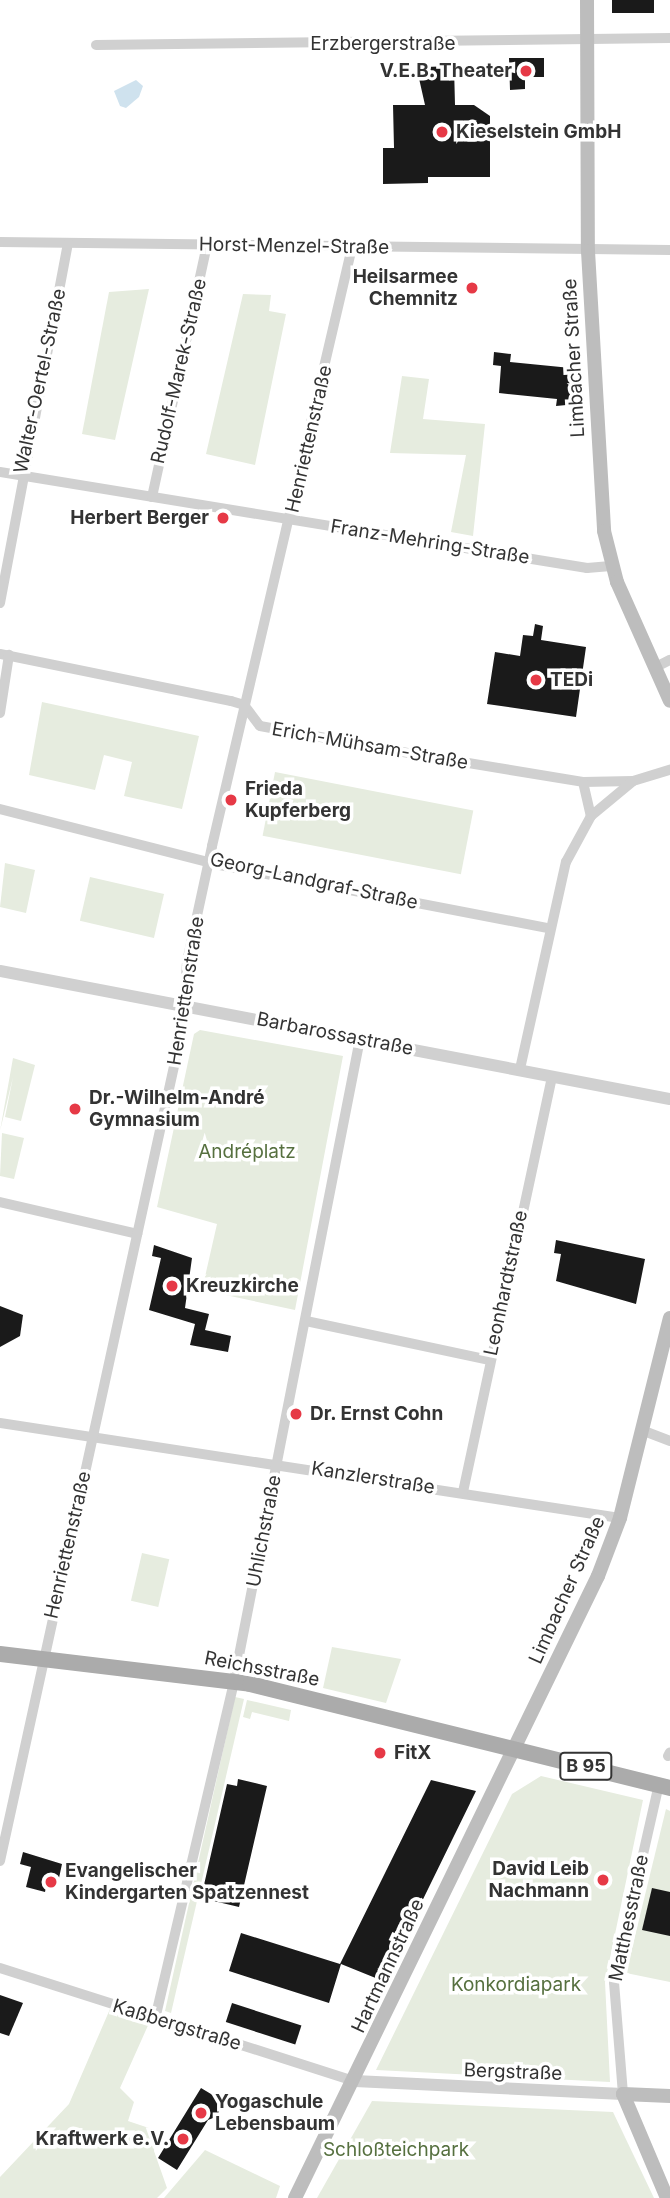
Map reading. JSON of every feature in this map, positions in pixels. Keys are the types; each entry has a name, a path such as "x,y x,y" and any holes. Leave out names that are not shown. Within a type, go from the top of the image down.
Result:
{"main road":[{"name":"Limbacher Straße","path":"587,0 588,251 600,487 611,566 670,701"},
{"name":"Limbacher Straße","path":"512,1748 592,1592 621,1518 670,1318"},
{"name":"Reichsstraße","path":"0,1654 234,1681 512,1748"},
{"name":"B 95","path":"512,1748 664,1786"},
{"name":"Hartmannstraße","path":"295,2198 355,2081 512,1748"},
{"name":"Bergstraße","path":"623,2094 670,2096"},
{"path":"623,2094 667,2198"}],"street":[{"name":"Erzbergerstraße","path":"96,45 587,42 670,38"},
{"name":"Horst-Menzel-Straße","path":"0,242 670,250"},
{"name":"Walter-Oertel-Straße","path":"0,603 21,475 68,243"},
{"name":"Rudolf-Marek-Straße","path":"152,497 207,245"},
{"name":"Henriettenstraße","path":"0,1861 137,1234 184,1006 187,962 209,860 284,530 291,520 352,247"},
{"name":"Franz-Mehring-Straße","path":"0,472 587,568 611,566"},
{"name":"Erich-Mühsam-Straße","path":"4,655 127,676 244,705 260,726 583,782 633,781 670,771"},
{"path":"0,713 4,655"},
{"path":"654,668 670,660"},
{"path":"520,1069 548,928 566,862 591,816 633,781"},
{"path":"583,782 591,816"},
{"name":"Georg-Landgraf-Straße","path":"0,809 209,860 548,928"},
{"name":"Barbarossastraße","path":"0,971 670,1098"},
{"name":"Uhlichstraße","path":"155,2019 234,1681 360,1039"},
{"name":"Leonhardtstraße","path":"463,1492 552,1076"},
{"path":"0,1202 137,1234"},
{"path":"306,1321 490,1360"},
{"name":"Kanzlerstraße","path":"0,1423 621,1518"},
{"path":"644,1430 670,1441"},
{"name":"Matthesstraße","path":"623,2094 614,1982 664,1786"},
{"name":"Kaßbergstraße","path":"0,1968 355,2081"},
{"name":"Bergstraße","path":"355,2081 623,2094"}],"green space":[{"path":"149,289 115,440 82,434 109,292"},
{"path":"243,294 271,295 269,311 286,314 255,465 206,454"},
{"path":"402,376 429,379 423,419 485,424 473,536 451,532 466,455 390,453"},
{"path":"42,702 199,736 182,809 124,796 132,762 104,755 95,790 29,775"},
{"path":"275,772 473,811 461,874 263,836"},
{"path":"5,863 35,870 26,913 0,907"},
{"path":"90,877 164,894 154,938 80,921"},
{"name":"Andréplatz","path":"200,1030 343,1056 295,1310 202,1290 217,1224 157,1207 194,1034"},
{"path":"13,1058 35,1065 21,1121 5,1117 13,1077 0,1131"},
{"path":"2,1133 24,1138 14,1179 0,1176"},
{"path":"142,1553 169,1559 158,1607 131,1601"},
{"path":"332,1647 401,1659 386,1703 323,1688"},
{"path":"235,1697 244,1699 171,2013 165,2011"},
{"path":"247,1700 291,1710 289,1721 252,1712 250,1719 243,1717"},
{"name":"Konkordiapark","path":"541,1776 643,1800 605,1982 610,2082 376,2070 512,1794"},
{"path":"666,1809 670,1811 670,1982 626,1973"},
{"path":"110,2009 150,2021 120,2088 134,2102 128,2121 155,2130 154,2151 167,2188 157,2198 0,2198 0,2177 69,2104"},
{"name":"Schloßteichpark","path":"372,2101 613,2112 654,2198 317,2198"},
{"path":"205,2150 280,2186 276,2198 164,2198"}],"water":[{"path":"136,80 143,86 139,97 126,108 120,106 114,91"}],"building":[{"path":"612,0 654,0 654,13 612,13"},
{"name":"V.E.B. Theater","path":"509,58 544,58 544,77 525,77 525,89 510,90"},
{"name":"Kieselstein GmbH","path":"454,66 455,105 474,105 490,116 490,177 428,177 428,183 383,184 383,148 394,148 393,105 425,105 418,74 425,74 425,67"},
{"path":"494,352 511,354 510,362 581,369 577,404 556,406 557,399 499,393 501,366 493,365"},
{"name":"TEDi","path":"535,624 543,626 541,640 586,647 576,717 487,704 495,652 520,656 523,635 533,636"},
{"path":"556,1240 645,1259 636,1304 556,1281 561,1254 554,1253"},
{"name":"Kreuzkirche","path":"154,1245 192,1258 185,1308 209,1314 205,1330 231,1336 228,1352 190,1345 195,1324 149,1310 161,1258 152,1256"},
{"path":"0,1306 23,1315 20,1336 0,1347"},
{"path":"238,1779 267,1786 239,1907 201,1898 227,1784 237,1786"},
{"path":"431,1780 476,1791 383,1981 341,1964 329,2003 229,1971 241,1933 340,1964"},
{"path":"23,1852 62,1864 59,1878 48,1876 45,1892 26,1887 31,1867 20,1864"},
{"path":"652,1888 670,1892 670,1936 642,1930"},
{"path":"0,1995 23,2003 9,2036 0,2033"},
{"path":"232,2003 301,2026 295,2045 226,2022"},
{"name":"Kraftwerk e.V.","path":"201,2088 221,2100 218,2116 208,2120 177,2170 158,2158"}],"place":[{"name":"V.E.B. Theater","path":"526,71"},
{"name":"Kieselstein GmbH","path":"442,132"},
{"name":"Heilsarmee Chemnitz","path":"472,288"},
{"name":"Herbert Berger","path":"223,518"},
{"name":"TEDi","path":"536,680"},
{"name":"Frieda Kupferberg","path":"231,800"},
{"name":"Dr.-Wilhelm-André Gymnasium","path":"75,1109"},
{"name":"Kreuzkirche","path":"172,1286"},
{"name":"Dr. Ernst Cohn","path":"296,1414"},
{"name":"FitX","path":"380,1753"},
{"name":"David Leib Nachmann","path":"603,1880"},
{"name":"Evangelischer Kindergarten Spatzennest","path":"51,1882"},
{"name":"Yogaschule Lebensbaum","path":"201,2113"},
{"name":"Kraftwerk e.V.","path":"183,2139"}]}
